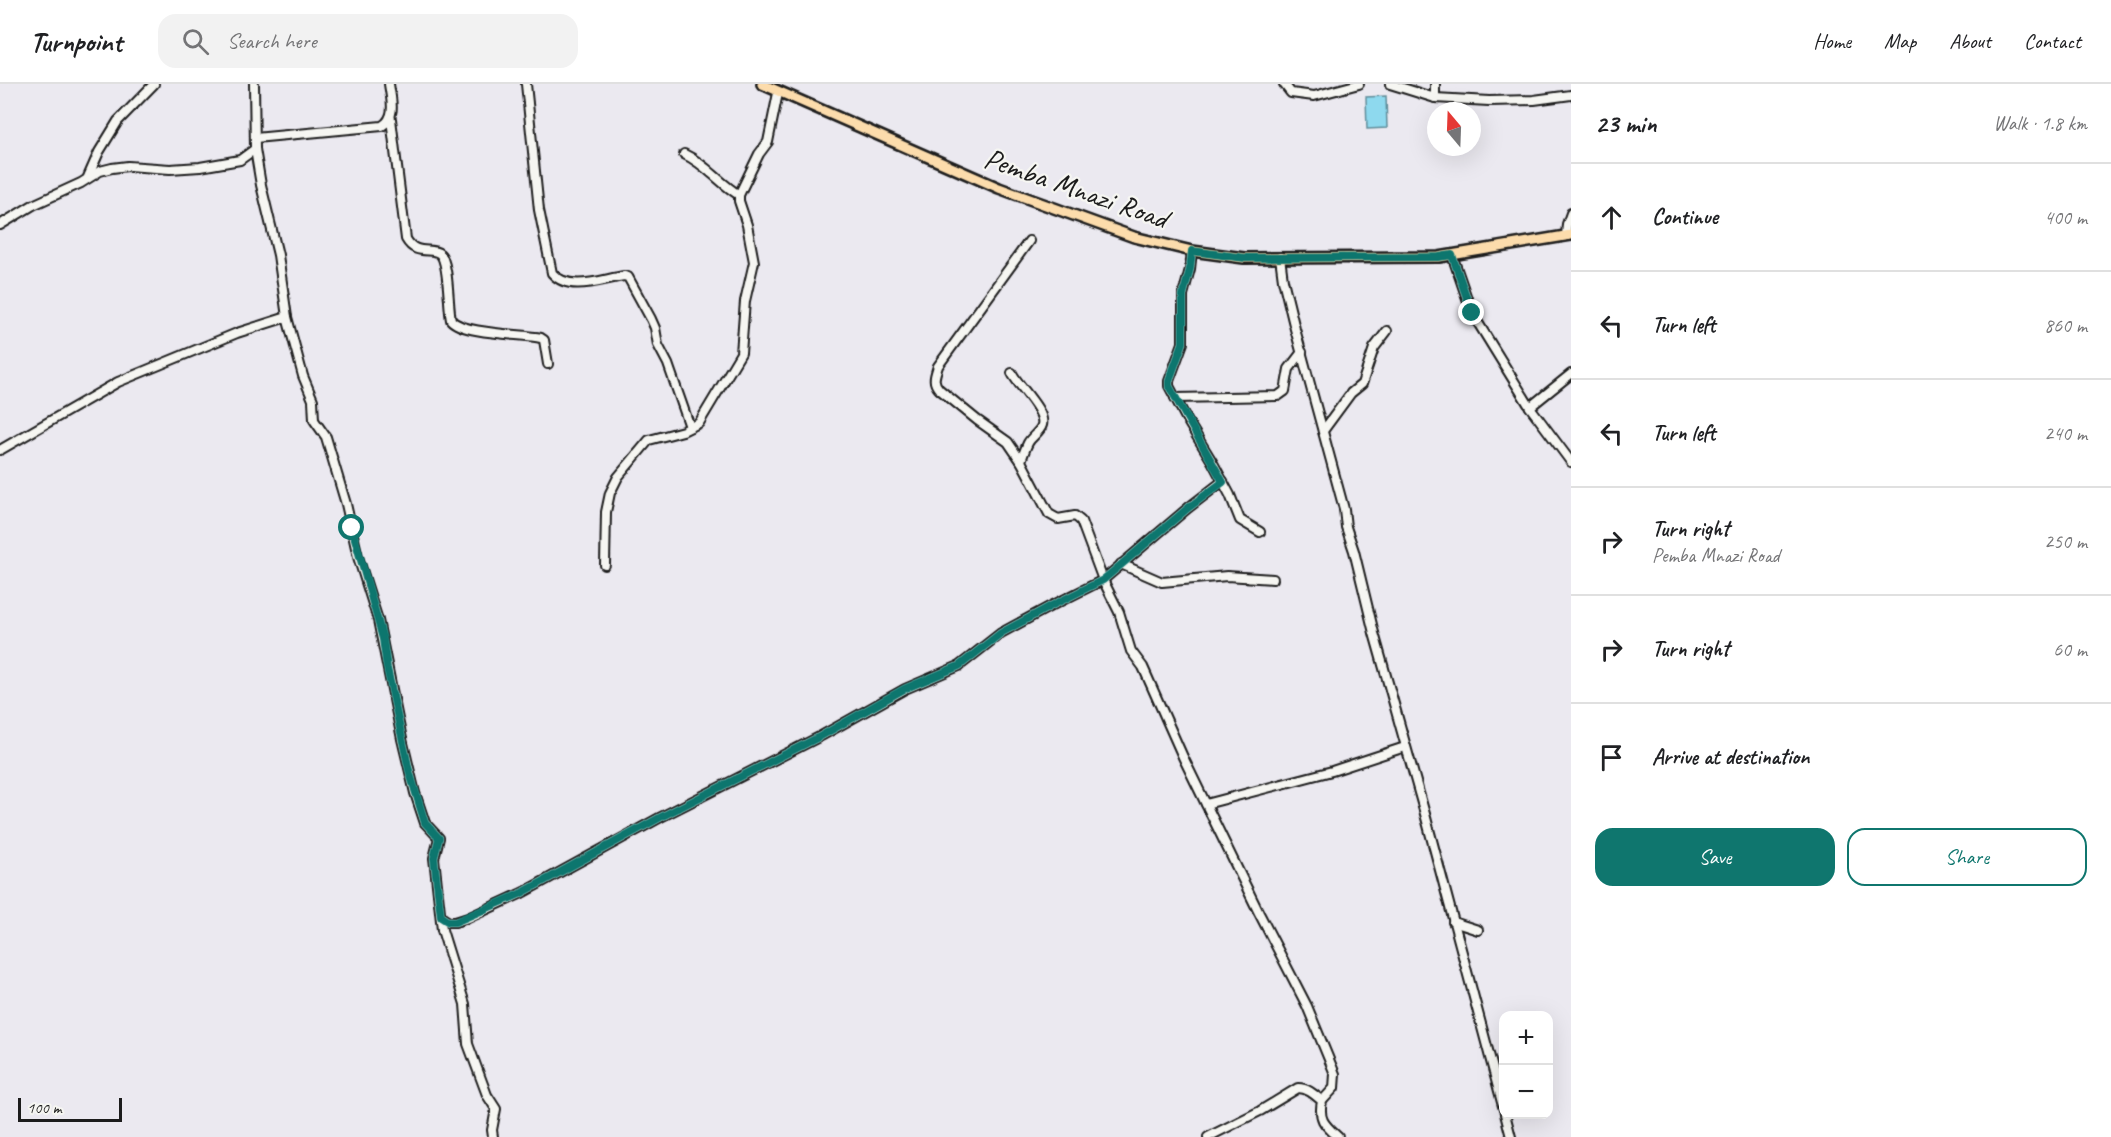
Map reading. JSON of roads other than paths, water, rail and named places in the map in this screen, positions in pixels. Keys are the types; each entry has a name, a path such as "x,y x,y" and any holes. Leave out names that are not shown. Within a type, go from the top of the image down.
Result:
{"main road":[{"name":"Pemba Mnazi Road","path":"762,84 922,156 1052,209 1134,237 1192,251 1245,258 1439,257 1568,236"}],"street":[{"path":"88,177 99,152 118,121 154,84"},
{"path":"254,84 255,148 261,185 278,255 287,317 303,376 315,406 314,420 323,432 335,465 358,557 378,620 412,782 425,823 439,838 434,858 445,940 467,1014 468,1044 484,1089 496,1109 493,1137"},
{"path":"389,84 391,119 406,240 412,247 421,251 438,252 441,255 445,267 452,320 455,324 471,329 541,338 544,340 548,364"},
{"path":"526,84 539,210 552,273 556,279 576,284 628,277 648,310 658,345 668,364 690,427"},
{"path":"1284,84 1291,93 1314,96 1359,84"},
{"path":"1390,84 1435,98 1489,101 1571,95"},
{"path":"1435,84 1435,98"},
{"path":"605,565 606,512 610,493 618,477 649,440 699,423 741,353 744,300 754,262 739,195 759,154 768,142 778,93"},
{"path":"255,138 378,127 391,119"},
{"path":"0,225 33,205 81,183 88,177 112,168 128,166 170,169 232,163 246,157 255,148"},
{"path":"684,154 700,162 727,188 739,195"},
{"path":"1568,236 1567,224 1571,213"},
{"path":"1029,241 938,366 934,383 977,420 1011,445 1049,514 1058,519 1075,516 1081,521 1103,580 1119,612 1131,651 1143,667 1206,804 1307,1006 1335,1074 1334,1088 1322,1101 1320,1112 1324,1124 1338,1137"},
{"path":"1192,251 1182,303 1183,343 1169,386 1223,482 1240,519 1260,532"},
{"path":"1452,255 1472,313 1530,407 1571,462"},
{"path":"1280,257 1283,280 1344,509 1346,527 1499,1095"},
{"path":"0,450 118,382 237,333 287,317"},
{"path":"1323,430 1351,393 1362,384 1374,348 1387,331"},
{"path":"1175,398 1278,396 1285,390 1289,369 1302,352"},
{"path":"1012,373 1016,382 1039,411 1043,423 1029,442 1021,461"},
{"path":"1530,407 1571,374"},
{"path":"441,917 449,922 461,921 522,893 661,817 821,736 904,689 959,666 1001,633 1103,580 1188,508 1223,482"},
{"path":"1121,564 1162,582 1227,576 1273,579"},
{"path":"1206,804 1332,771 1405,747"},
{"path":"1453,922 1478,930"},
{"path":"1208,1137 1260,1112 1298,1088 1303,1088 1322,1101"},
{"path":"1506,1119 1511,1137"}],"water":[{"path":"1386,96 1387,128 1367,129 1366,97"}]}
